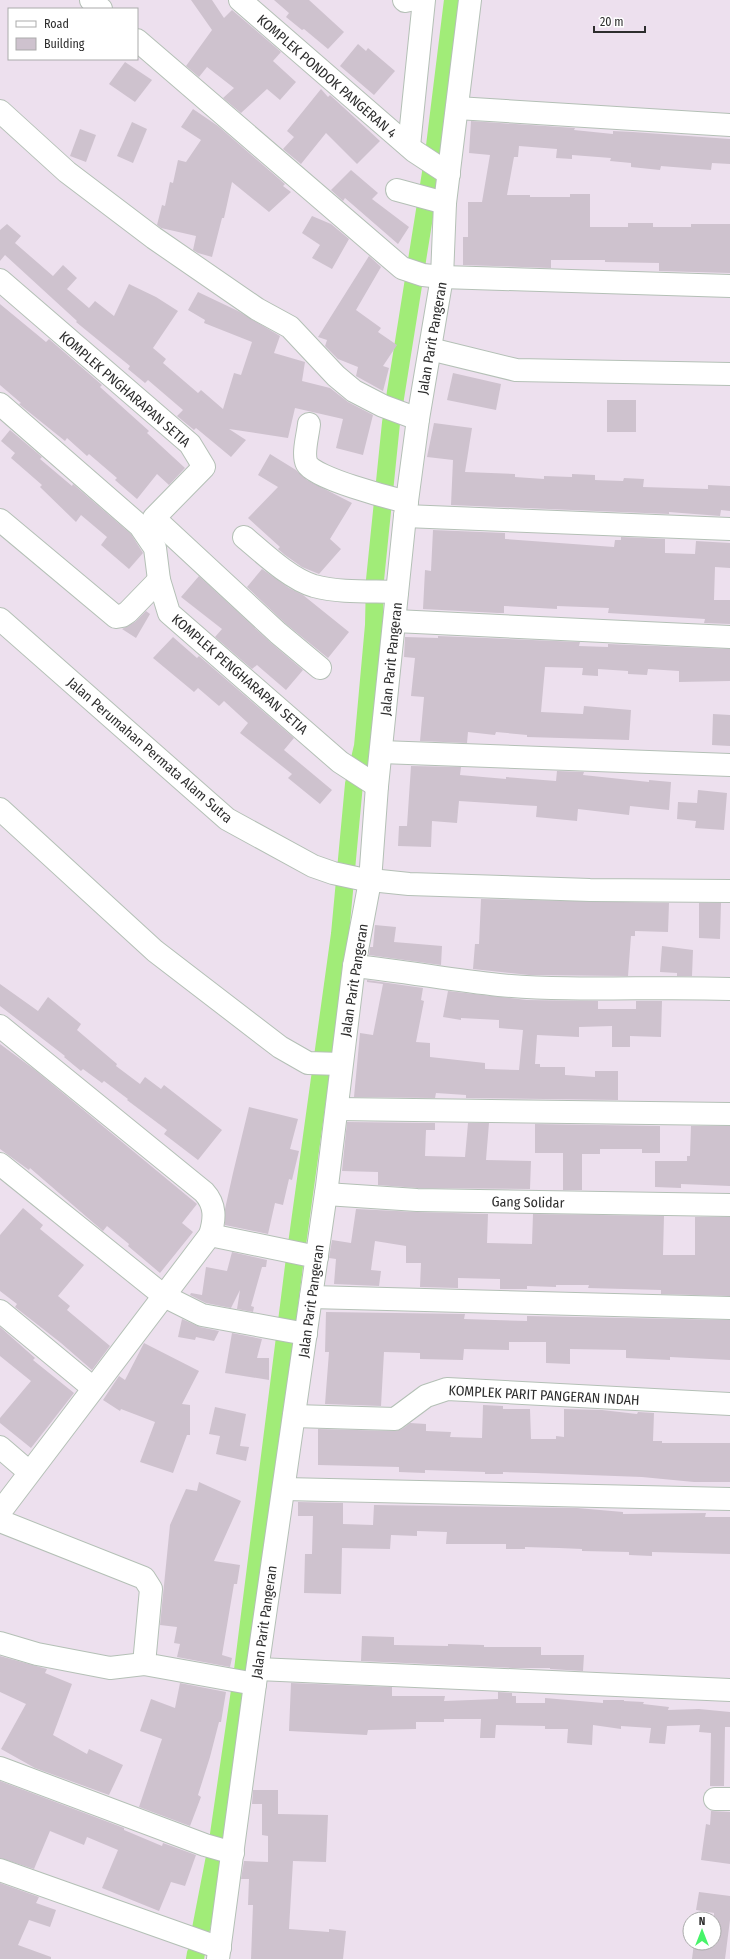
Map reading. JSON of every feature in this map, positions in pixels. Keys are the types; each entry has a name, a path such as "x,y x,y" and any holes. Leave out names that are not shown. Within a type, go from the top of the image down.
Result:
{"street":[{"path":"90,0 100,8"},
{"name":"KOMPLEK PONDOK PANGERAN 4","path":"240,0 411,149 444,171"},
{"path":"404,0 406,2 410,0"},
{"path":"411,149 424,0"},
{"name":"Jalan Parit Pangeran","path":"219,1954 221,1849 247,1678 284,1489 311,1297 311,1256 326,1194 337,1110 336,1064 354,966 365,880 374,784 381,752 395,621 392,592 414,418 430,349 433,276 445,203 444,171 457,108 470,0"},
{"path":"138,41 402,268 433,276 730,286"},
{"path":"457,108 730,125"},
{"path":"0,111 67,172 154,238 257,309 290,327 354,391 383,406 414,418"},
{"path":"406,192 445,203"},
{"name":"KOMPLEK PNGHARAPAN SETIA","path":"0,280 190,444 204,467 154,518 278,633 320,668"},
{"path":"430,349 516,370 730,374"},
{"name":"KOMPLEK PENGHARAPAN SETIA","path":"0,404 140,526 155,548 159,580 169,613 340,762 374,784"},
{"path":"309,424 305,459 308,466 317,472 376,494 403,506 730,529"},
{"path":"0,520 116,617 122,616 128,612 159,580"},
{"path":"244,537 279,567 313,585 359,591 392,592"},
{"name":"Jalan Perumahan Permata Alam Sutra","path":"0,619 227,819 313,866 333,873 365,880 590,890 730,892"},
{"path":"395,621 730,637"},
{"path":"381,752 730,766"},
{"path":"0,809 154,951 280,1047 308,1063 336,1064"},
{"path":"354,966 500,985 566,989 683,988 730,990"},
{"path":"0,1026 204,1192 210,1198 215,1218 210,1235 0,1512"},
{"path":"337,1110 730,1114"},
{"path":"0,1164 164,1296 202,1315 306,1334"},
{"name":"Gang Solidar","path":"326,1194 417,1200 730,1205"},
{"path":"210,1235 311,1256"},
{"path":"311,1297 730,1308"},
{"path":"0,1311 93,1388"},
{"name":"KOMPLEK PARIT PANGERAN INDAH","path":"294,1416 395,1419 426,1396 447,1389 730,1404"},
{"path":"0,1447 30,1472"},
{"path":"284,1489 730,1499"},
{"path":"0,1521 144,1578 151,1589 144,1664"},
{"path":"0,1643 37,1654 110,1668 144,1664 247,1678 730,1690"},
{"path":"0,1768 221,1849"},
{"path":"0,1870 219,1954"}],"building":[{"path":"191,0 212,0 224,18 232,10 281,52 273,61 296,82 280,100 267,89 241,113 223,98 234,88 207,67 199,77 186,66 212,30"},
{"path":"274,0 309,0 344,32 328,49 304,29 302,30 286,17 289,13"},
{"path":"358,44 366,51 368,48 395,71 374,95 340,66"},
{"path":"125,62 152,80 135,102 109,84"},
{"path":"321,89 328,97 330,95 380,141 357,164 326,133 301,164 283,149 294,137 287,131"},
{"path":"193,109 218,126 285,184 283,186 291,192 269,212 232,182 224,218 222,218 212,257 193,250 196,236 161,228 157,225 162,205 165,206 170,182 173,183 178,160 186,162 201,140 181,127"},
{"path":"471,121 575,128 574,130 613,134 613,131 730,139 730,164 712,163 711,170 661,166 660,170 631,167 631,163 610,161 611,158 572,155 572,159 556,158 557,149 519,146 518,157 514,157 507,195 530,195 530,197 570,197 570,194 590,194 590,227 628,227 628,223 653,223 653,227 691,227 691,224 730,224 730,273 659,271 659,263 605,262 605,260 551,260 551,268 463,265 463,237 468,237 468,202 482,202 490,155 469,153"},
{"path":"132,122 147,129 133,163 117,156"},
{"path":"80,129 96,135 86,162 70,156"},
{"path":"351,170 378,193 372,199 409,227 398,244 345,198 343,201 331,190"},
{"path":"312,216 331,224 349,239 332,269 312,258 320,245 302,233"},
{"path":"7,224 21,236 15,243 53,276 63,265 77,278 67,289 89,308 95,301 114,316 129,284 156,297 178,311 153,348 166,359 163,363 198,393 201,390 223,409 234,373 241,375 252,342 204,323 205,320 188,310 198,292 238,311 280,336 274,353 305,362 302,381 330,388 348,402 373,415 363,455 336,448 343,419 295,408 288,438 229,429 246,440 231,457 196,428 194,430 177,416 183,410 148,380 145,383 128,369 130,366 76,322 77,321 5,255 0,261 0,230"},
{"path":"369,256 381,267 356,310 381,328 378,332 397,345 383,366 389,368 383,391 356,376 358,367 338,359 325,346 327,340 318,337"},
{"path":"0,304 46,342 49,339 102,385 100,387 149,431 147,433 185,468 169,485 157,474 137,499 115,480 117,478 89,454 87,456 67,438 65,441 19,404 21,403 0,385"},
{"path":"453,373 501,384 496,410 447,400"},
{"path":"607,400 636,400 636,432 607,432"},
{"path":"434,423 472,428 465,472 515,474 515,477 544,479 544,476 572,477 572,474 595,475 595,480 623,481 624,478 644,479 643,487 708,489 708,485 730,486 730,511 721,510 720,516 669,512 669,514 451,505 453,460 427,457"},
{"path":"10,430 42,457 40,459 72,486 73,484 131,534 143,553 129,569 101,545 107,537 81,515 76,522 40,487 42,485 11,458 15,453 1,441"},
{"path":"270,454 296,470 307,480 352,503 330,539 341,549 319,574 302,567 285,555 278,549 280,547 248,518 278,487 258,475"},
{"path":"433,530 505,533 505,539 614,547 615,540 621,540 621,537 665,539 665,553 695,554 696,541 730,543 730,568 715,567 714,600 730,600 730,624 704,623 705,619 608,613 609,608 557,606 557,609 504,606 504,613 423,609 425,570 431,571"},
{"path":"262,569 289,588 303,595 349,632 328,658 286,624 247,587"},
{"path":"199,576 270,642 303,670 286,690 257,665 252,669 215,637 222,629 181,597"},
{"path":"146,611 150,614 136,638 122,629 135,622"},
{"path":"438,636 580,642 579,646 608,647 608,644 730,649 730,681 679,682 679,671 648,669 647,675 628,674 628,671 598,669 598,676 582,675 583,668 545,667 541,712 583,714 584,706 631,710 629,740 527,737 527,735 496,732 495,735 468,732 467,743 420,741 424,697 411,696 415,658 404,657 405,637 438,638"},
{"path":"173,637 197,658 199,656 294,738 284,750 332,790 320,804 288,778 292,774 240,733 248,723 224,701 219,706 198,688 194,692 153,658"},
{"path":"713,714 730,715 730,746 712,745"},
{"path":"411,766 461,767 460,775 506,779 506,777 556,781 557,771 584,772 583,775 649,782 649,780 671,782 669,810 630,806 629,815 578,809 577,821 536,817 537,806 459,801 457,823 432,821 431,847 398,846 399,826 407,826"},
{"path":"698,790 727,793 724,830 695,828 696,821 677,819 678,802 697,803"},
{"path":"481,899 669,903 668,932 635,931 635,936 631,936 628,976 529,975 473,969 475,944 479,944"},
{"path":"699,903 721,903 720,939 699,938"},
{"path":"375,925 396,927 394,942 442,946 441,965 369,955 370,947 373,947"},
{"path":"662,946 693,950 692,976 677,976 677,973 660,972"},
{"path":"367,980 423,988 421,1000 424,1001 416,1042 430,1043 430,1057 485,1063 485,1069 519,1070 523,1030 499,1028 499,1020 461,1018 461,1020 443,1017 448,991 527,1000 598,1001 598,1009 636,1009 636,1001 662,1001 661,1037 630,1036 630,1047 612,1047 612,1026 579,1027 579,1037 537,1035 535,1064 540,1064 540,1067 565,1067 565,1075 595,1077 595,1071 618,1071 618,1100 466,1098 466,1095 436,1093 435,1098 354,1097 360,1033 373,1035 383,984 367,982"},
{"path":"0,984 38,1011 48,997 81,1024 77,1030 117,1064 116,1066 140,1084 145,1077 161,1089 164,1085 222,1130 198,1160 164,1134 167,1130 127,1100 128,1099 104,1081 102,1083 83,1069 81,1071 64,1057 65,1056 0,1006"},
{"path":"0,1044 35,1070 197,1204 182,1223 193,1232 160,1273 107,1226 103,1231 30,1168 29,1170 0,1149"},
{"path":"249,1107 298,1119 290,1149 299,1151 292,1180 289,1179 283,1205 275,1203 268,1234 225,1225 225,1209"},
{"path":"347,1122 435,1123 435,1130 426,1130 425,1156 465,1157 468,1123 489,1123 486,1160 531,1161 530,1189 418,1188 378,1185 378,1172 342,1171"},
{"path":"535,1124 660,1126 660,1153 642,1153 642,1149 600,1149 600,1154 582,1154 582,1190 563,1190 563,1153 535,1153"},
{"path":"691,1126 730,1126 730,1186 681,1184 681,1188 655,1187 655,1161 687,1161 687,1156 690,1156"},
{"path":"23,1208 43,1225 40,1229 84,1265 58,1296 70,1306 67,1310 110,1346 92,1370 61,1343 15,1307 17,1304 0,1291 0,1235"},
{"path":"356,1209 488,1214 487,1243 532,1244 533,1214 664,1216 663,1255 695,1255 695,1217 730,1217 730,1296 661,1294 661,1290 588,1288 589,1285 556,1285 556,1287 527,1286 527,1289 500,1289 500,1279 458,1278 458,1288 420,1287 421,1263 406,1263 406,1246 375,1241 371,1270 381,1271 379,1286 334,1284 336,1259 329,1258 332,1240 351,1243"},
{"path":"232,1252 267,1260 266,1267 262,1267 251,1306 254,1307 253,1312 237,1309 240,1290 231,1308 206,1303 190,1295 191,1293 202,1295 206,1267 227,1271"},
{"path":"326,1312 465,1314 464,1319 527,1321 527,1316 730,1320 730,1360 670,1357 670,1360 626,1358 626,1350 570,1349 570,1364 546,1363 546,1342 509,1342 509,1350 464,1349 463,1360 420,1359 420,1353 384,1352 381,1406 325,1404 329,1352 325,1352"},
{"path":"182,1319 200,1327 219,1331 214,1341 196,1337 195,1340 178,1337"},
{"path":"0,1327 35,1358 33,1360 74,1393 31,1448 0,1423 0,1418 31,1381 0,1356"},
{"path":"232,1333 262,1339 257,1358 269,1358 269,1380 225,1373"},
{"path":"144,1343 199,1371 182,1404 190,1405 190,1435 187,1435 173,1473 140,1462 155,1422 121,1409 120,1411 103,1400 119,1376 125,1380"},
{"path":"483,1405 503,1406 503,1409 530,1409 531,1439 556,1439 556,1436 564,1437 564,1409 602,1410 637,1414 638,1412 654,1413 653,1441 662,1441 662,1443 730,1443 730,1482 694,1482 642,1477 503,1472 503,1474 485,1474 485,1472 425,1470 425,1473 399,1472 399,1467 318,1465 318,1429 395,1431 402,1429 410,1423 426,1424 426,1431 451,1432 450,1437 482,1438"},
{"path":"215,1407 246,1414 240,1446 249,1447 246,1461 216,1454 220,1436 209,1434"},
{"path":"199,1482 241,1501 214,1561 240,1565 237,1584 234,1584 222,1655 232,1658 230,1667 177,1657 180,1644 174,1643 177,1627 160,1625 170,1525 186,1489 197,1491"},
{"path":"298,1502 343,1503 343,1524 373,1525 374,1505 577,1508 623,1512 623,1514 706,1513 705,1517 730,1517 730,1554 652,1552 652,1556 629,1555 629,1552 582,1551 582,1549 525,1547 525,1549 506,1549 506,1544 446,1544 447,1532 417,1531 417,1536 391,1535 390,1549 342,1548 341,1594 304,1593 305,1554 312,1554 313,1516 298,1516"},
{"path":"362,1636 394,1637 394,1645 448,1646 448,1644 484,1645 484,1647 541,1647 541,1655 584,1655 583,1671 550,1668 513,1668 361,1661"},
{"path":"0,1656 47,1669 45,1673 72,1684 53,1735 87,1754 89,1749 123,1765 109,1795 35,1768 1,1749 26,1704 0,1692"},
{"path":"180,1683 226,1692 221,1722 219,1722 198,1795 201,1797 190,1826 139,1807 162,1739 140,1731 151,1699 175,1708"},
{"path":"291,1683 392,1687 392,1696 445,1696 444,1701 498,1699 498,1692 512,1693 512,1696 516,1696 516,1703 545,1703 545,1698 603,1703 603,1700 624,1700 669,1707 668,1710 699,1709 730,1712 730,1727 725,1727 724,1786 710,1786 711,1733 699,1732 700,1725 667,1726 665,1744 649,1743 651,1728 621,1726 621,1729 593,1725 592,1745 567,1743 568,1729 545,1729 545,1726 496,1725 495,1738 480,1738 481,1719 444,1719 444,1722 416,1722 416,1729 368,1730 367,1735 289,1731"},
{"path":"0,1781 124,1828 124,1830 162,1846 163,1843 196,1855 185,1886 171,1882 159,1911 102,1888 118,1850 87,1837 84,1845 50,1831 34,1869 0,1858"},
{"path":"253,1790 278,1790 278,1814 328,1815 326,1862 293,1861 289,1929 329,1932 329,1929 346,1931 343,1959 251,1959 253,1905 248,1905 249,1879 241,1879 244,1861 268,1862 268,1836 262,1835 262,1804 252,1804"},
{"path":"711,1811 730,1812 730,1864 701,1860 706,1824 710,1825"},
{"path":"0,1883 39,1897 36,1903 56,1910 50,1927 29,1920 18,1945 51,1957 51,1959 0,1959"},
{"path":"699,1892 730,1896 730,1920 725,1959 692,1959 693,1951 722,1951 722,1911 696,1910"}],"waterway":[{"path":"200,1934 218,1841 243,1670 294,1266 340,934 354,784 363,746 374,625 375,580 391,423 434,154 453,0"},
{"path":"195,1959 196,1953"}]}
